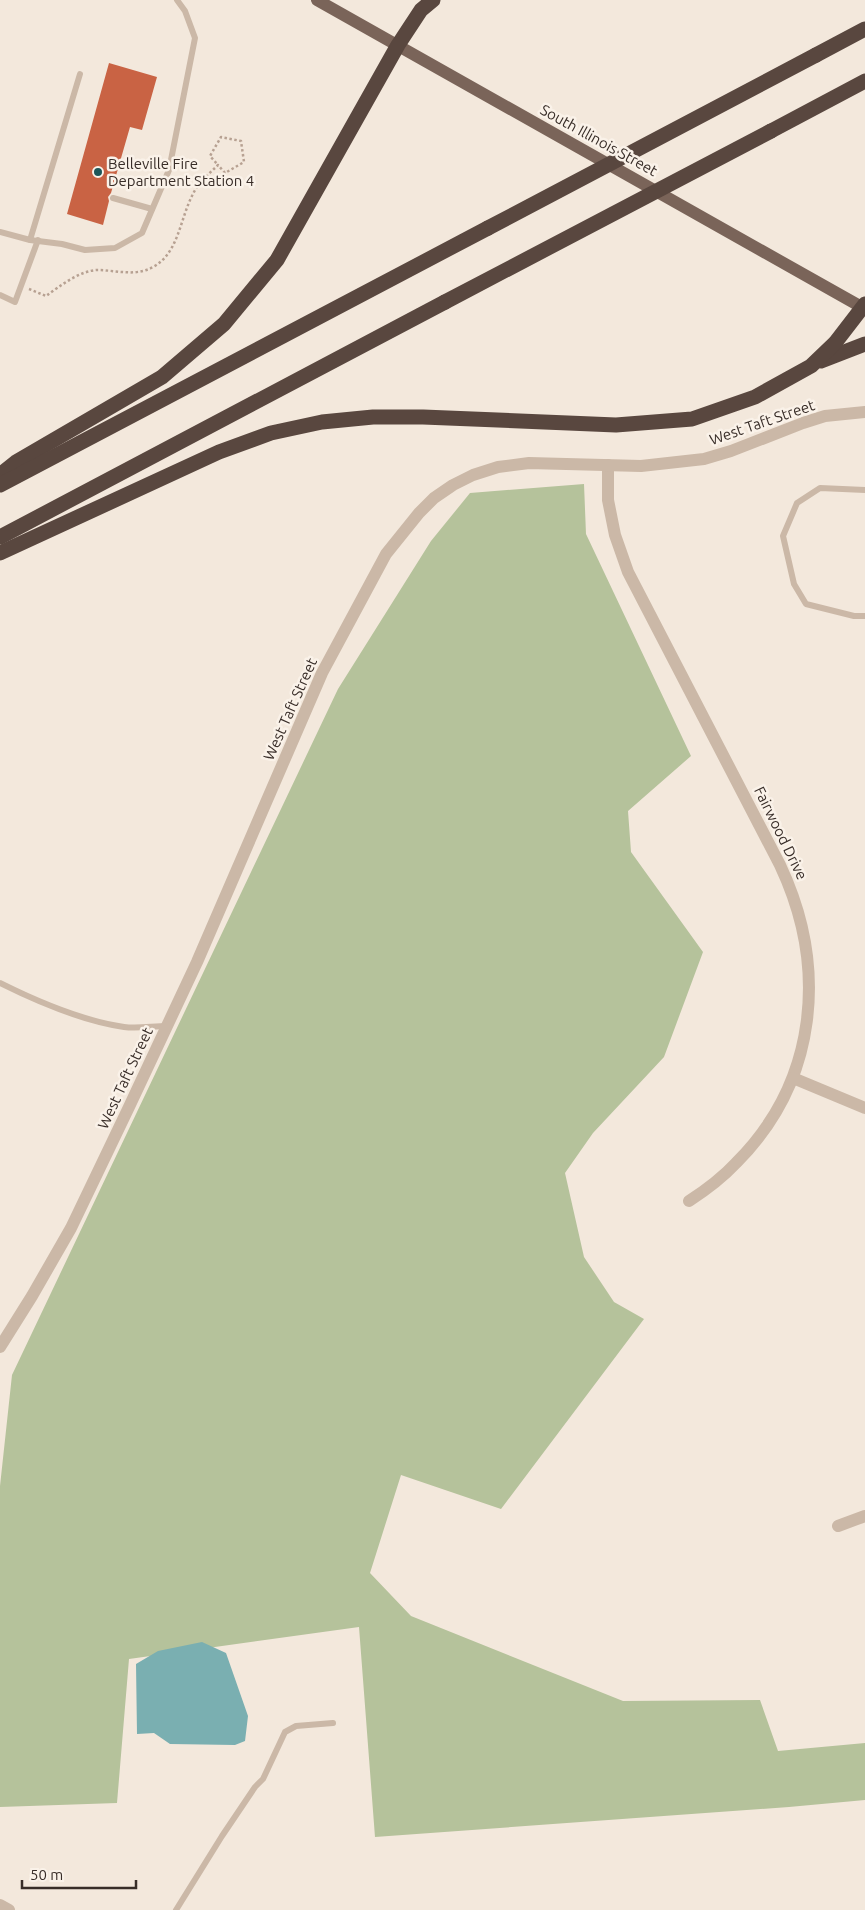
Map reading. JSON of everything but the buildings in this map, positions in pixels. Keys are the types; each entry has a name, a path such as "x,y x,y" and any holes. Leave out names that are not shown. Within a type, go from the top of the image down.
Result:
{"highway":[{"path":"0,475 16,462 162,377 224,324 276,260 398,45 421,10 433,0"},
{"path":"0,485 865,29"},
{"path":"0,537 865,81"},
{"path":"811,366 836,343 864,307"},
{"path":"0,553 219,452 271,434 322,422 373,417 616,426 692,419 755,397 811,366 865,344"}],"main road":[{"name":"South Illinois Street","path":"316,0 864,307"}],"street":[{"name":"West Taft Street","path":"0,1347 71,1228 197,962 322,673 386,554 434,498 453,485 473,475 498,467 529,463 641,466 704,459 731,452 825,416 865,412"},
{"name":"Fairwood Drive","path":"608,466 608,500 615,535 628,572 791,887 800,914 808,957 810,982 808,1016 803,1046 793,1078 763,1132 737,1163 689,1202"},
{"path":"793,1078 865,1108"},
{"path":"838,1526 865,1516"},
{"path":"0,1905 8,1910"}],"lane":[{"path":"0,232 30,240 85,250 115,248 142,233 168,170 195,38 185,11 177,0"},
{"path":"30,240 80,74"},
{"path":"113,198 152,209"},
{"path":"0,295 15,302 38,240"},
{"path":"865,490 820,488 797,503 783,536 794,584 806,604 854,616 865,616"},
{"path":"0,983 19,993 92,1020 126,1027 167,1026"},
{"path":"176,1910 222,1836 255,1787 263,1779 285,1732 296,1726 333,1723"}],"green space":[{"path":"584,484 586,534 691,756 628,811 631,852 703,952 664,1057 593,1133 565,1173 584,1257 614,1302 644,1319 501,1509 401,1475 370,1573 411,1616 623,1701 760,1700 778,1751 865,1743 865,1800 375,1837 359,1627 129,1659 117,1803 0,1807 0,1486 12,1375 338,689 431,541 470,493"}],"water":[{"path":"202,1642 226,1653 248,1716 245,1741 235,1745 170,1744 154,1733 137,1734 136,1664 158,1651"}],"place":[{"name":"Belleville Fire Department Station 4","path":"98,172"}]}
